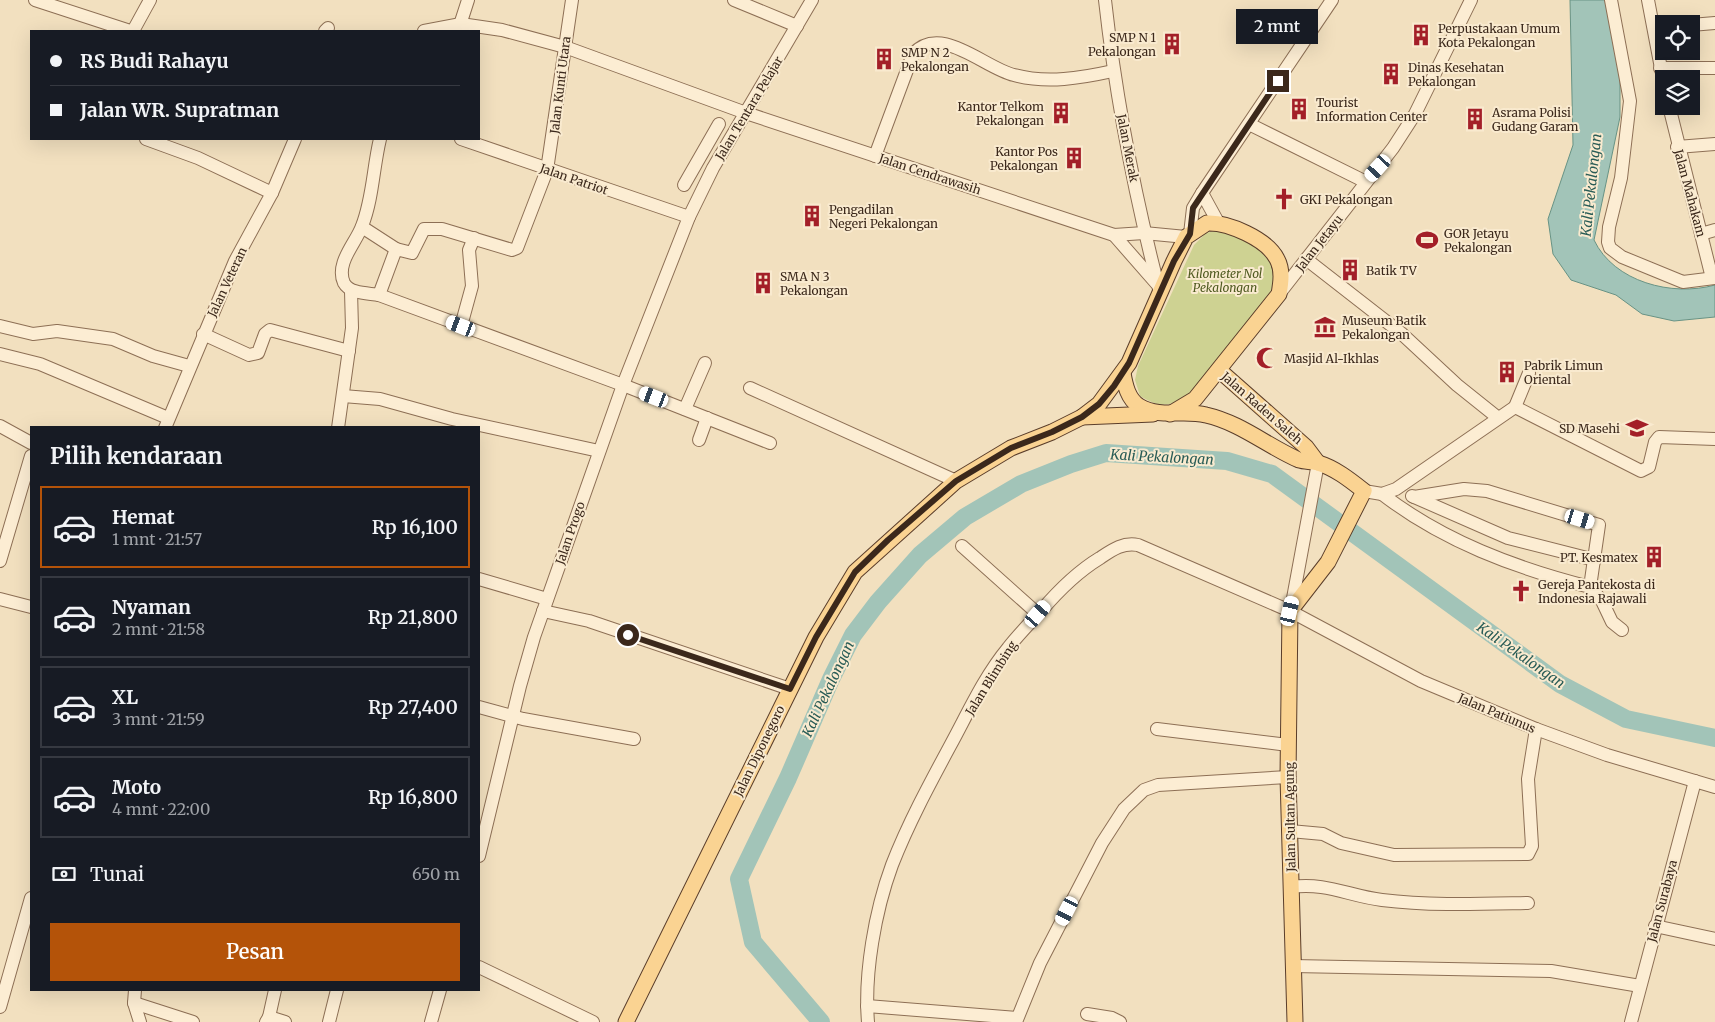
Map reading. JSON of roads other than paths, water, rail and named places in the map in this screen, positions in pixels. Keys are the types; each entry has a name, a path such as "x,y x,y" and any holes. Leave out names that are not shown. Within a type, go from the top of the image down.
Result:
{"main road":[{"path":"1188,236 1207,223 1235,227 1248,235 1277,258 1281,272 1279,294"},
{"name":"Jalan Diponegoro","path":"626,1022 816,637 855,572 956,481 1011,448 1052,432 1082,417 1099,404 1123,373 1159,289 1188,236"},
{"name":"Jalan Jetayu","path":"1082,417 1164,414 1195,399 1279,294"},
{"name":"Jalan Raden Saleh","path":"1219,370 1306,446 1318,463"},
{"path":"1123,373 1126,387 1134,402 1164,414"},
{"name":"Jalan Raden Saleh","path":"1164,414 1206,414 1222,420 1301,460 1318,463"},
{"path":"1290,611 1328,562 1361,496 1341,473 1318,463"},
{"name":"Jalan Sultan Agung","path":"1290,611 1288,777 1295,1022"}],"street":[{"path":"35,0 128,30"},
{"path":"132,30 150,0"},
{"path":"460,27 468,0"},
{"name":"Jalan Kunti Utara","path":"474,238 512,250 517,248 547,170 554,135 572,0"},
{"path":"734,0 797,26"},
{"name":"Jalan Tentara Pelajar","path":"688,218 713,168 812,0"},
{"name":"Jalan Merak","path":"1105,0 1113,71 1144,233 1159,289"},
{"path":"1188,236 1193,208 1202,193 1332,0"},
{"name":"Jalan Jetayu","path":"1279,294 1384,160 1415,114 1472,0"},
{"path":"1611,0 1630,101 1621,178 1609,227 1608,242 1610,248 1622,257 1683,282 1714,278"},
{"path":"1648,0 1655,20"},
{"path":"1700,24 1715,23"},
{"name":"Jalan Cendrawasih","path":"433,30 460,27 502,30 565,47 746,113 1114,235 1144,233 1188,236"},
{"path":"875,156 913,54 920,47 935,42 957,48 1014,76 1055,80 1113,71"},
{"path":"1660,60 1660,68 1715,68"},
{"name":"Jalan Mahakam","path":"1670,115 1677,147 1714,278"},
{"path":"684,185 718,124"},
{"path":"1250,124 1366,182"},
{"path":"149,140 198,158 272,193"},
{"name":"Jalan Veteran","path":"168,424 189,366 235,261 272,193 295,140"},
{"path":"380,140 374,162 372,194 362,227 343,266 344,284 351,291 379,295 623,385 770,443"},
{"name":"Jalan Patriot","path":"464,140 688,218"},
{"path":"1677,147 1715,144"},
{"path":"698,159 713,168"},
{"path":"1202,193 1220,224"},
{"name":"Jalan Progo","path":"480,849 513,716 545,605 623,385 688,218"},
{"path":"362,227 396,249 412,253 422,230 428,227 474,238 469,250 472,286 461,326"},
{"path":"1701,234 1715,230"},
{"name":"Jalan Cendrawasih","path":"1114,235 1159,289"},
{"path":"379,295 396,249"},
{"path":"1306,259 1401,333 1457,385 1497,418"},
{"path":"338,426 352,328 351,291"},
{"path":"0,326 33,334 57,331 113,338 153,356 189,366"},
{"path":"203,334 249,355 258,353 265,334 270,330 349,351"},
{"path":"0,354 40,364 168,424"},
{"path":"685,409 705,363"},
{"path":"1361,496 1382,494 1396,489 1515,407 1529,373"},
{"path":"750,388 956,481"},
{"path":"343,396 380,399 452,419 599,451"},
{"path":"1515,407 1641,471 1649,467 1655,442 1659,437 1715,439"},
{"path":"699,440 707,418"},
{"path":"0,426 30,441"},
{"path":"0,561 30,459"},
{"name":"Jalan Sultan Agung","path":"1290,611 1302,557 1318,463"},
{"path":"1396,489 1508,538 1595,560"},
{"path":"1414,497 1464,489 1487,491 1599,525 1590,587"},
{"path":"1382,494 1420,521 1506,562 1590,587 1602,601 1612,622 1622,630"},
{"name":"Jalan Blimbing","path":"868,1022 867,1006 870,968 879,909 892,866 911,820 982,688 1007,649 1070,580 1091,563 1118,547 1132,544 1290,611"},
{"path":"962,546 1038,614"},
{"path":"480,579 588,621 790,689"},
{"path":"0,599 30,607"},
{"name":"Jalan Patiunus","path":"1290,611 1421,680 1536,729 1607,755 1715,787"},
{"path":"480,707 513,716 634,739"},
{"path":"1157,729 1288,745"},
{"path":"1290,831 1323,834 1341,843 1394,855 1528,854 1532,846 1528,772 1536,729"},
{"path":"867,1006 1016,1020 1040,963 1102,843 1124,809 1144,790 1158,785 1288,777"},
{"name":"Jalan Surabaya","path":"1631,1022 1695,781"},
{"path":"1291,887 1321,886 1393,901 1443,904 1528,903"},
{"path":"0,1007 29,917"},
{"path":"1655,926 1715,939"},
{"path":"1293,966 1551,971 1640,986"},
{"path":"480,967 593,1022"},
{"path":"135,991 134,1003 140,1022"},
{"path":"275,991 267,1019 285,1022"},
{"path":"329,1022 337,991"},
{"path":"431,1022 440,991"},
{"path":"134,1003 193,1022"},
{"path":"1087,1014 1112,1018 1120,1022"}],"water":[{"path":"1570,0 1605,0 1620,63 1620,117 1594,240 1603,254 1615,266 1630,276 1646,283 1681,289 1715,285 1715,317 1674,321 1642,314 1616,295 1571,280 1553,254 1548,219 1573,145"}],"waterway":[{"name":"Kali Pekalongan","path":"821,1022 753,942 739,879 788,778 831,679 853,635 878,602 920,555 965,517 1021,484 1071,464 1106,453 1227,461 1272,474 1560,684 1626,719 1715,738"}],"place":[{"name":"Perpustakaan Umum Kota Pekalongan","path":"1421,35"},
{"name":"SMP N 1 Pekalongan","path":"1172,44"},
{"name":"SMP N 2 Pekalongan","path":"884,59"},
{"name":"Dinas Kesehatan Pekalongan","path":"1391,74"},
{"name":"Tourist Information Center","path":"1299,109"},
{"name":"Kantor Telkom Pekalongan","path":"1061,113"},
{"name":"Asrama Polisi Gudang Garam","path":"1475,119"},
{"name":"Kantor Pos Pekalongan","path":"1074,158"},
{"name":"GKI Pekalongan","path":"1284,199"},
{"name":"Pengadilan Negeri Pekalongan","path":"812,216"},
{"name":"GOR Jetayu Pekalongan","path":"1427,240"},
{"name":"Batik TV","path":"1350,270"},
{"name":"SMA N 3 Pekalongan","path":"763,283"},
{"name":"Museum Batik Pekalongan","path":"1325,327"},
{"name":"Masjid Al-Ikhlas","path":"1267,358"},
{"name":"Pabrik Limun Oriental","path":"1507,372"},
{"name":"SD Masehi","path":"1637,428"},
{"name":"PT. Kesmatex","path":"1654,557"},
{"name":"Gereja Pantekosta di Indonesia Rajawali","path":"1521,591"}],"park label":[{"name":"Kilometer Nol Pekalongan","path":"1225,280"}]}
